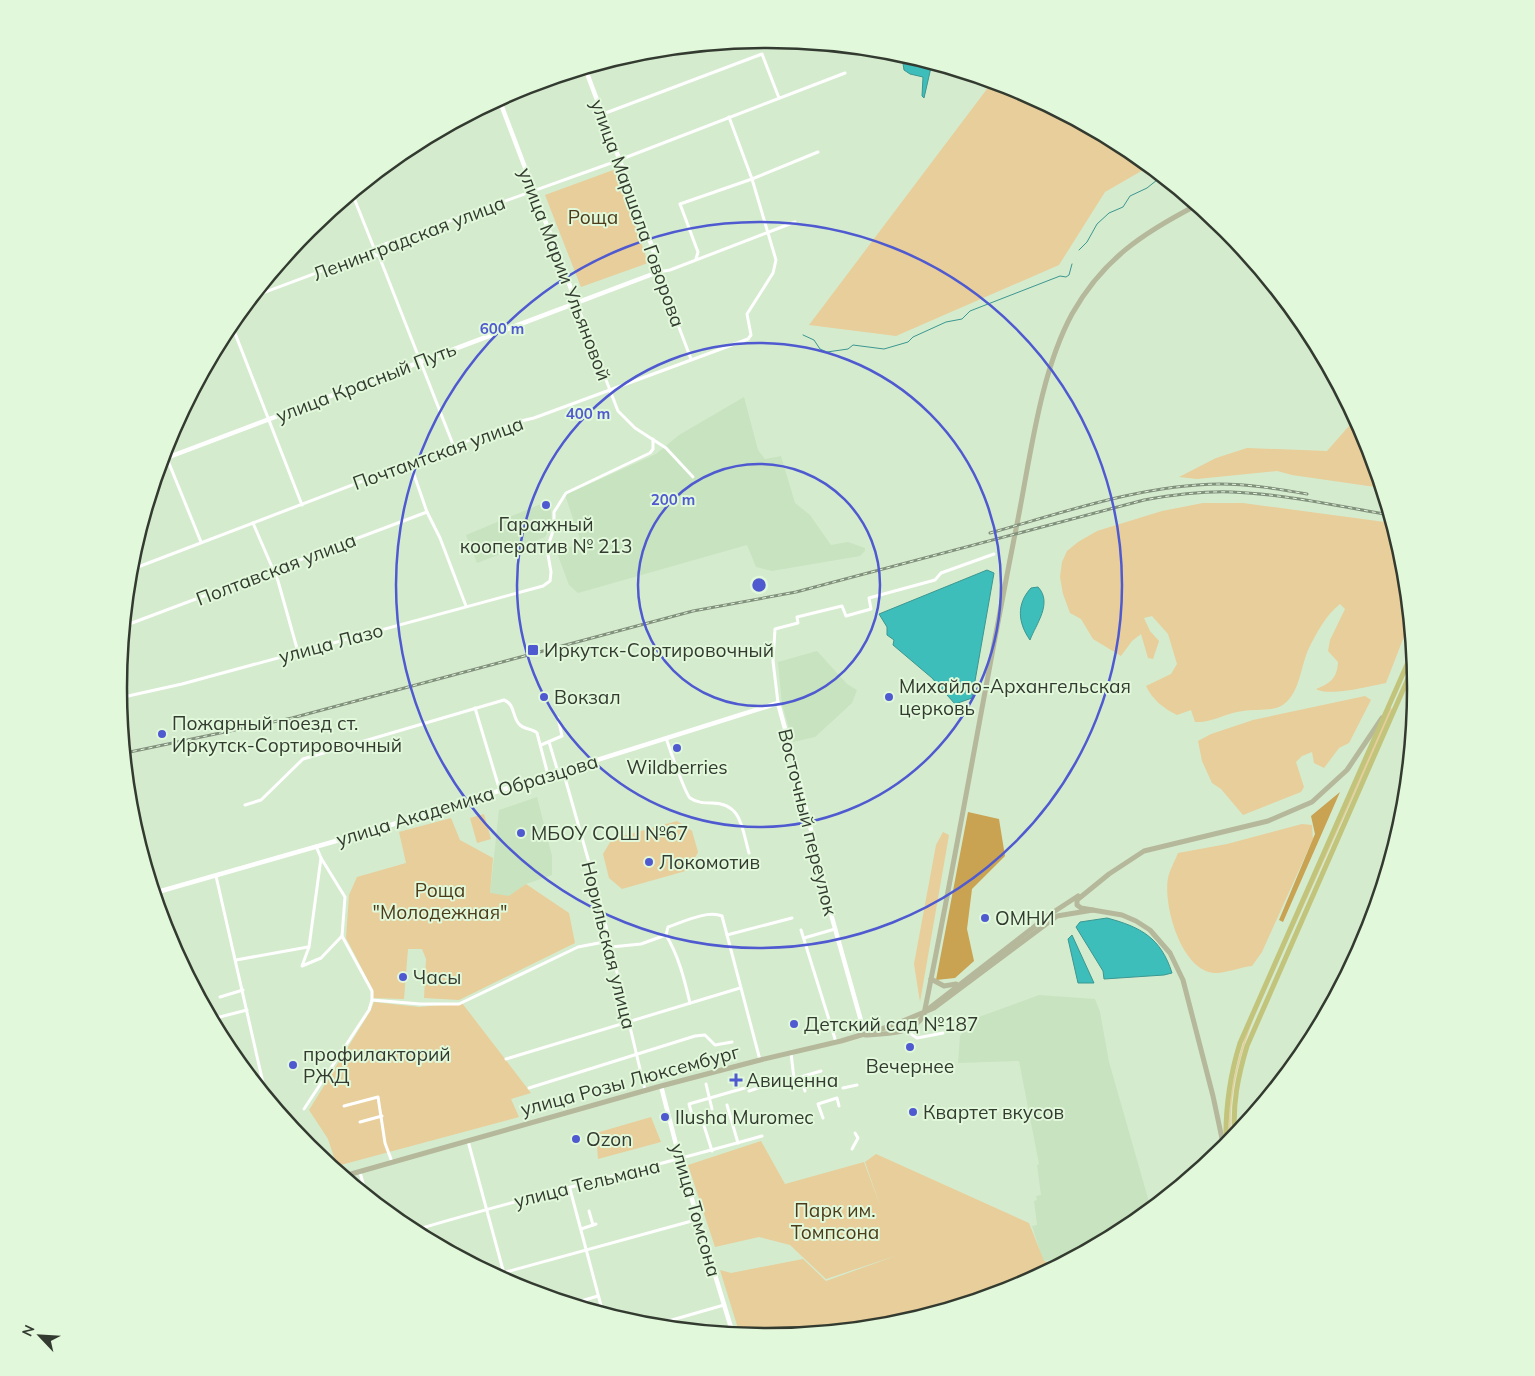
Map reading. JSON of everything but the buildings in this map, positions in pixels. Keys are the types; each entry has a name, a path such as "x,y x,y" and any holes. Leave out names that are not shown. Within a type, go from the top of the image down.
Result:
{"main road":[{"path":"865,1035 905,1030 920,1022 924,1014 1012,551 1047,381 1057,346 1072,314 1102,272 1125,248 1164,221 1192,208"},
{"path":"1225,1135 1226,1103 1231,1073 1240,1044 1407,664"},
{"path":"1235,1125 1234,1105 1238,1076 1247,1046 1408,679"},
{"name":"улица Розы Люксембург","path":"351,1174 661,1086 865,1035 924,1014 1039,925 1144,851 1268,821 1312,802 1347,770 1389,705"},
{"path":"1085,892 1078,899 1077,905 1093,910"},
{"name":"улица Розы Люксембург","path":"1039,925 1060,914 1093,910 1122,915 1150,930 1165,946 1178,966 1214,1096 1223,1138"},
{"name":"улица Розы Люксембург","path":"924,1014 927,1009 959,983 986,967"},
{"path":"932,979 944,986 959,983"}],"street":[{"path":"603,114 762,54 779,98"},
{"name":"улица Маршала Говорова","path":"587,73 653,249 658,272 690,359"},
{"name":"Ленинградская улица","path":"264,293 358,257 374,248 620,160 846,73"},
{"name":"улица Марии Ульяновой","path":"502,106 608,389 623,417 666,448 693,477"},
{"path":"729,117 752,179 767,232"},
{"path":"696,260 698,252 680,204 752,179 818,152"},
{"path":"354,199 374,248 373,254 379,256"},
{"name":"улица Красный Путь","path":"171,457 576,302 658,272 670,270 795,222"},
{"name":"Почтамтская улица","path":"138,567 608,389 748,340 751,335 747,314 773,273 776,260 767,232"},
{"path":"381,247 379,256 454,447"},
{"path":"235,333 267,420 302,505"},
{"name":"улица Лазо","path":"127,696 182,684 543,586 550,581 551,572 547,549 554,528 554,512 560,500 566,493 650,453 653,439"},
{"path":"169,462 201,542"},
{"path":"410,463 427,512 447,556 466,606"},
{"name":"Полтавская улица","path":"130,624 427,512"},
{"path":"253,523 278,581 298,652"},
{"name":"Восточный переулок","path":"865,1035 835,930 801,787 778,702 773,661 775,629 798,622 797,617 842,606 846,616 871,609 869,598 935,580 941,573 994,554"},
{"path":"245,805 261,800 303,759 504,700 511,706 517,722 521,726 535,730 541,745 548,776"},
{"name":"улица Академика Образцова","path":"160,891 500,791 778,702"},
{"path":"476,708 500,791"},
{"path":"541,745 562,736 558,718"},
{"path":"666,737 687,794 697,802 722,803 733,808 739,817 749,852"},
{"name":"Норильская улица","path":"549,742 561,772 611,947 645,1091"},
{"path":"304,1109 368,1010 372,1000 372,991 342,936 345,897 321,858 316,846"},
{"path":"321,858 309,947 302,966 321,958 342,936"},
{"path":"216,876 263,1083"},
{"path":"690,1003 682,968 676,951 666,935 668,927 716,914 722,916 760,1060"},
{"path":"727,935 792,918"},
{"path":"801,930 836,1042"},
{"path":"804,938 835,930"},
{"path":"611,947 641,944 666,935"},
{"path":"372,1000 420,1004 459,1004 578,947 609,941"},
{"path":"236,960 309,947"},
{"path":"506,1059 740,988"},
{"path":"220,997 243,990"},
{"path":"219,1018 247,1010"},
{"path":"905,1030 917,1038 943,1033"},
{"path":"529,1088 702,1035 715,1045 732,1042"},
{"path":"790,1053 794,1079 821,1071"},
{"path":"801,1077 805,1091"},
{"path":"692,1115 689,1104 776,1082"},
{"path":"706,1084 712,1109"},
{"path":"843,1088 857,1085"},
{"name":"улица Томсона","path":"661,1086 680,1160 731,1327"},
{"path":"344,1106 378,1097 385,1143 392,1162"},
{"path":"823,1118 818,1104 836,1098 839,1106"},
{"path":"727,1105 738,1143"},
{"path":"700,1112 712,1150"},
{"path":"360,1122 382,1116"},
{"path":"852,1149 858,1138 856,1133"},
{"name":"улица Тельмана","path":"423,1228 486,1209 680,1160 762,1136"},
{"path":"468,1141 504,1271"},
{"path":"360,1172 363,1184"},
{"path":"570,1189 601,1307"},
{"path":"581,1228 595,1224 589,1210"},
{"path":"505,1272 699,1220"},
{"path":"582,1301 598,1296"},
{"path":"670,1321 724,1305"}],"shaded area":[{"path":"744,397 758,450 765,459 781,456 795,503 810,515 831,545 848,542 865,548 865,551 860,556 772,571 756,567 747,545 578,593 569,585 557,553 581,542 565,495 656,454 679,435"},
{"name":"Гаражный кооператив № 213","path":"548,501 551,508 552,524 545,537 477,563 466,535"},
{"path":"817,651 847,684 857,690 852,703 815,737 793,742 782,704 778,662"},
{"path":"1340,792 1283,922 1279,920 1315,834 1311,816"},
{"name":"МБОУ СОШ №67","path":"537,797 552,856 552,875 526,884 509,897 490,894 499,810"},
{"path":"968,812 999,819 1005,856 972,889 967,929 974,961 955,978 936,980"},
{"path":"1039,995 1095,999 1100,1012 1109,1062 1149,1202 1088,1243 1057,1259 1043,1261 1032,1226 1037,1225 1034,1201 1037,1200 1036,1196 1041,1195 1037,1165 1039,1164 1019,1061 958,1063 960,1036 976,1018"}],"green space":[{"path":"989,87 1013,96 1088,133 1143,170 1105,192 1059,265 896,336 809,325"},
{"name":"Роща","path":"616,169 648,263 581,287 545,195"},
{"path":"1351,424 1376,487 1292,475 1277,471 1197,479 1179,477 1216,458 1247,448 1327,451"},
{"path":"1203,503 1243,503 1386,522 1396,563 1406,632 1386,683 1330,692 1316,689 1329,682 1335,676 1338,662 1328,651 1330,640 1345,609 1340,604 1326,619 1315,636 1306,655 1294,693 1280,707 1237,712 1201,722 1195,722 1191,710 1177,715 1168,710 1155,699 1146,686 1171,674 1177,664 1168,634 1152,616 1144,618 1150,631 1159,641 1153,659 1148,658 1141,634 1132,641 1121,656 1093,639 1081,619 1070,613 1063,594 1060,577 1062,562 1067,551 1078,542 1097,531 1162,511"},
{"path":"1365,696 1371,700 1349,743 1339,748 1324,768 1314,763 1312,752 1302,756 1296,762 1304,787 1301,792 1243,815 1221,789 1212,783 1202,761 1198,741 1211,734 1253,720"},
{"path":"1390,708 1393,709 1308,896 1288,939"},
{"path":"484,814 491,839 477,843 470,818"},
{"name":"Роща \"Молодежная\"","path":"451,818 460,840 493,858 490,893 509,896 526,884 569,913 575,943 459,1000 424,998 426,959 422,949 408,949 404,999 373,998 373,990 346,938 349,895 357,877 406,863 399,832"},
{"name":"Локомотив","path":"677,821 692,831 698,852 689,870 622,889 609,878 603,854 612,839"},
{"path":"1302,824 1312,825 1313,839 1262,952 1252,966 1218,973 1202,969 1192,961 1184,949 1177,934 1168,904 1168,878 1178,853 1227,844"},
{"path":"943,832 949,835 920,1002 914,964 936,845"},
{"path":"374,1002 419,1007 462,1003 531,1093 511,1099 519,1117 340,1165 335,1160 328,1139 309,1110 371,1010"},
{"path":"1258,1007 1243,1048 1235,1080 1231,1111 1232,1129 1229,1131 1230,1103 1234,1077 1245,1037"},
{"path":"651,1117 661,1142 598,1159 596,1133"},
{"name":"Парк им. Томпсона","path":"761,1141 785,1184 864,1162 881,1208 865,1162 876,1154 1029,1223 1044,1261 1049,1263 1013,1280 973,1295 933,1307 892,1316 851,1323 809,1327 738,1327 720,1270 731,1273 803,1259 826,1281 898,1255 826,1279 790,1245 759,1237 715,1247 688,1165"}],"water":[{"path":"903,62 931,69 924,98 922,96 923,77 910,74 904,70"},
{"path":"987,570 994,573 972,698 955,704 932,678 893,645 894,640 887,635 887,627 879,614"},
{"path":"1038,587 1042,593 1044,607 1030,640 1021,620 1021,607 1026,594 1031,588"},
{"path":"1107,918 1130,925 1148,936 1162,951 1172,973 1104,979 1103,971 1076,927 1080,922"},
{"path":"1072,935 1094,983 1078,983 1068,939"}],"waterway":[{"path":"1079,250 1087,242 1097,224 1109,213 1123,207 1130,196 1147,188 1157,180"},
{"path":"803,335 814,340 820,349 827,352 848,349 853,345 884,349 908,342 913,337 946,322 962,319 970,311 1060,276 1066,277 1069,275 1072,264"}],"railway":[{"path":"990,533 1104,501 1161,489 1231,484 1307,494"},
{"path":"130,752 292,718 693,611 796,592 1144,500 1198,493 1251,493 1384,514"}],"place":[{"name":"Гаражный кооператив № 213","path":"546,505"},
{"name":"Иркутск-Сортировочный","path":"533,650"},
{"name":"Вокзал","path":"544,697"},
{"name":"Михайло-Архангельская церковь","path":"889,697"},
{"name":"Пожарный поезд ст. Иркутск-Сортировочный","path":"162,734"},
{"name":"Wildberries","path":"677,748"},
{"name":"МБОУ СОШ №67","path":"521,833"},
{"name":"Локомотив","path":"649,862"},
{"name":"ОМНИ","path":"985,918"},
{"name":"Часы","path":"403,977"},
{"name":"Детский сад №187","path":"794,1024"},
{"name":"Вечернее","path":"910,1047"},
{"name":"профилакторий РЖД","path":"293,1065"},
{"name":"Авиценна","path":"736,1080"},
{"name":"Квартет вкусов","path":"913,1112"},
{"name":"Ilusha Muromec","path":"665,1117"},
{"name":"Ozon","path":"576,1139"}]}
